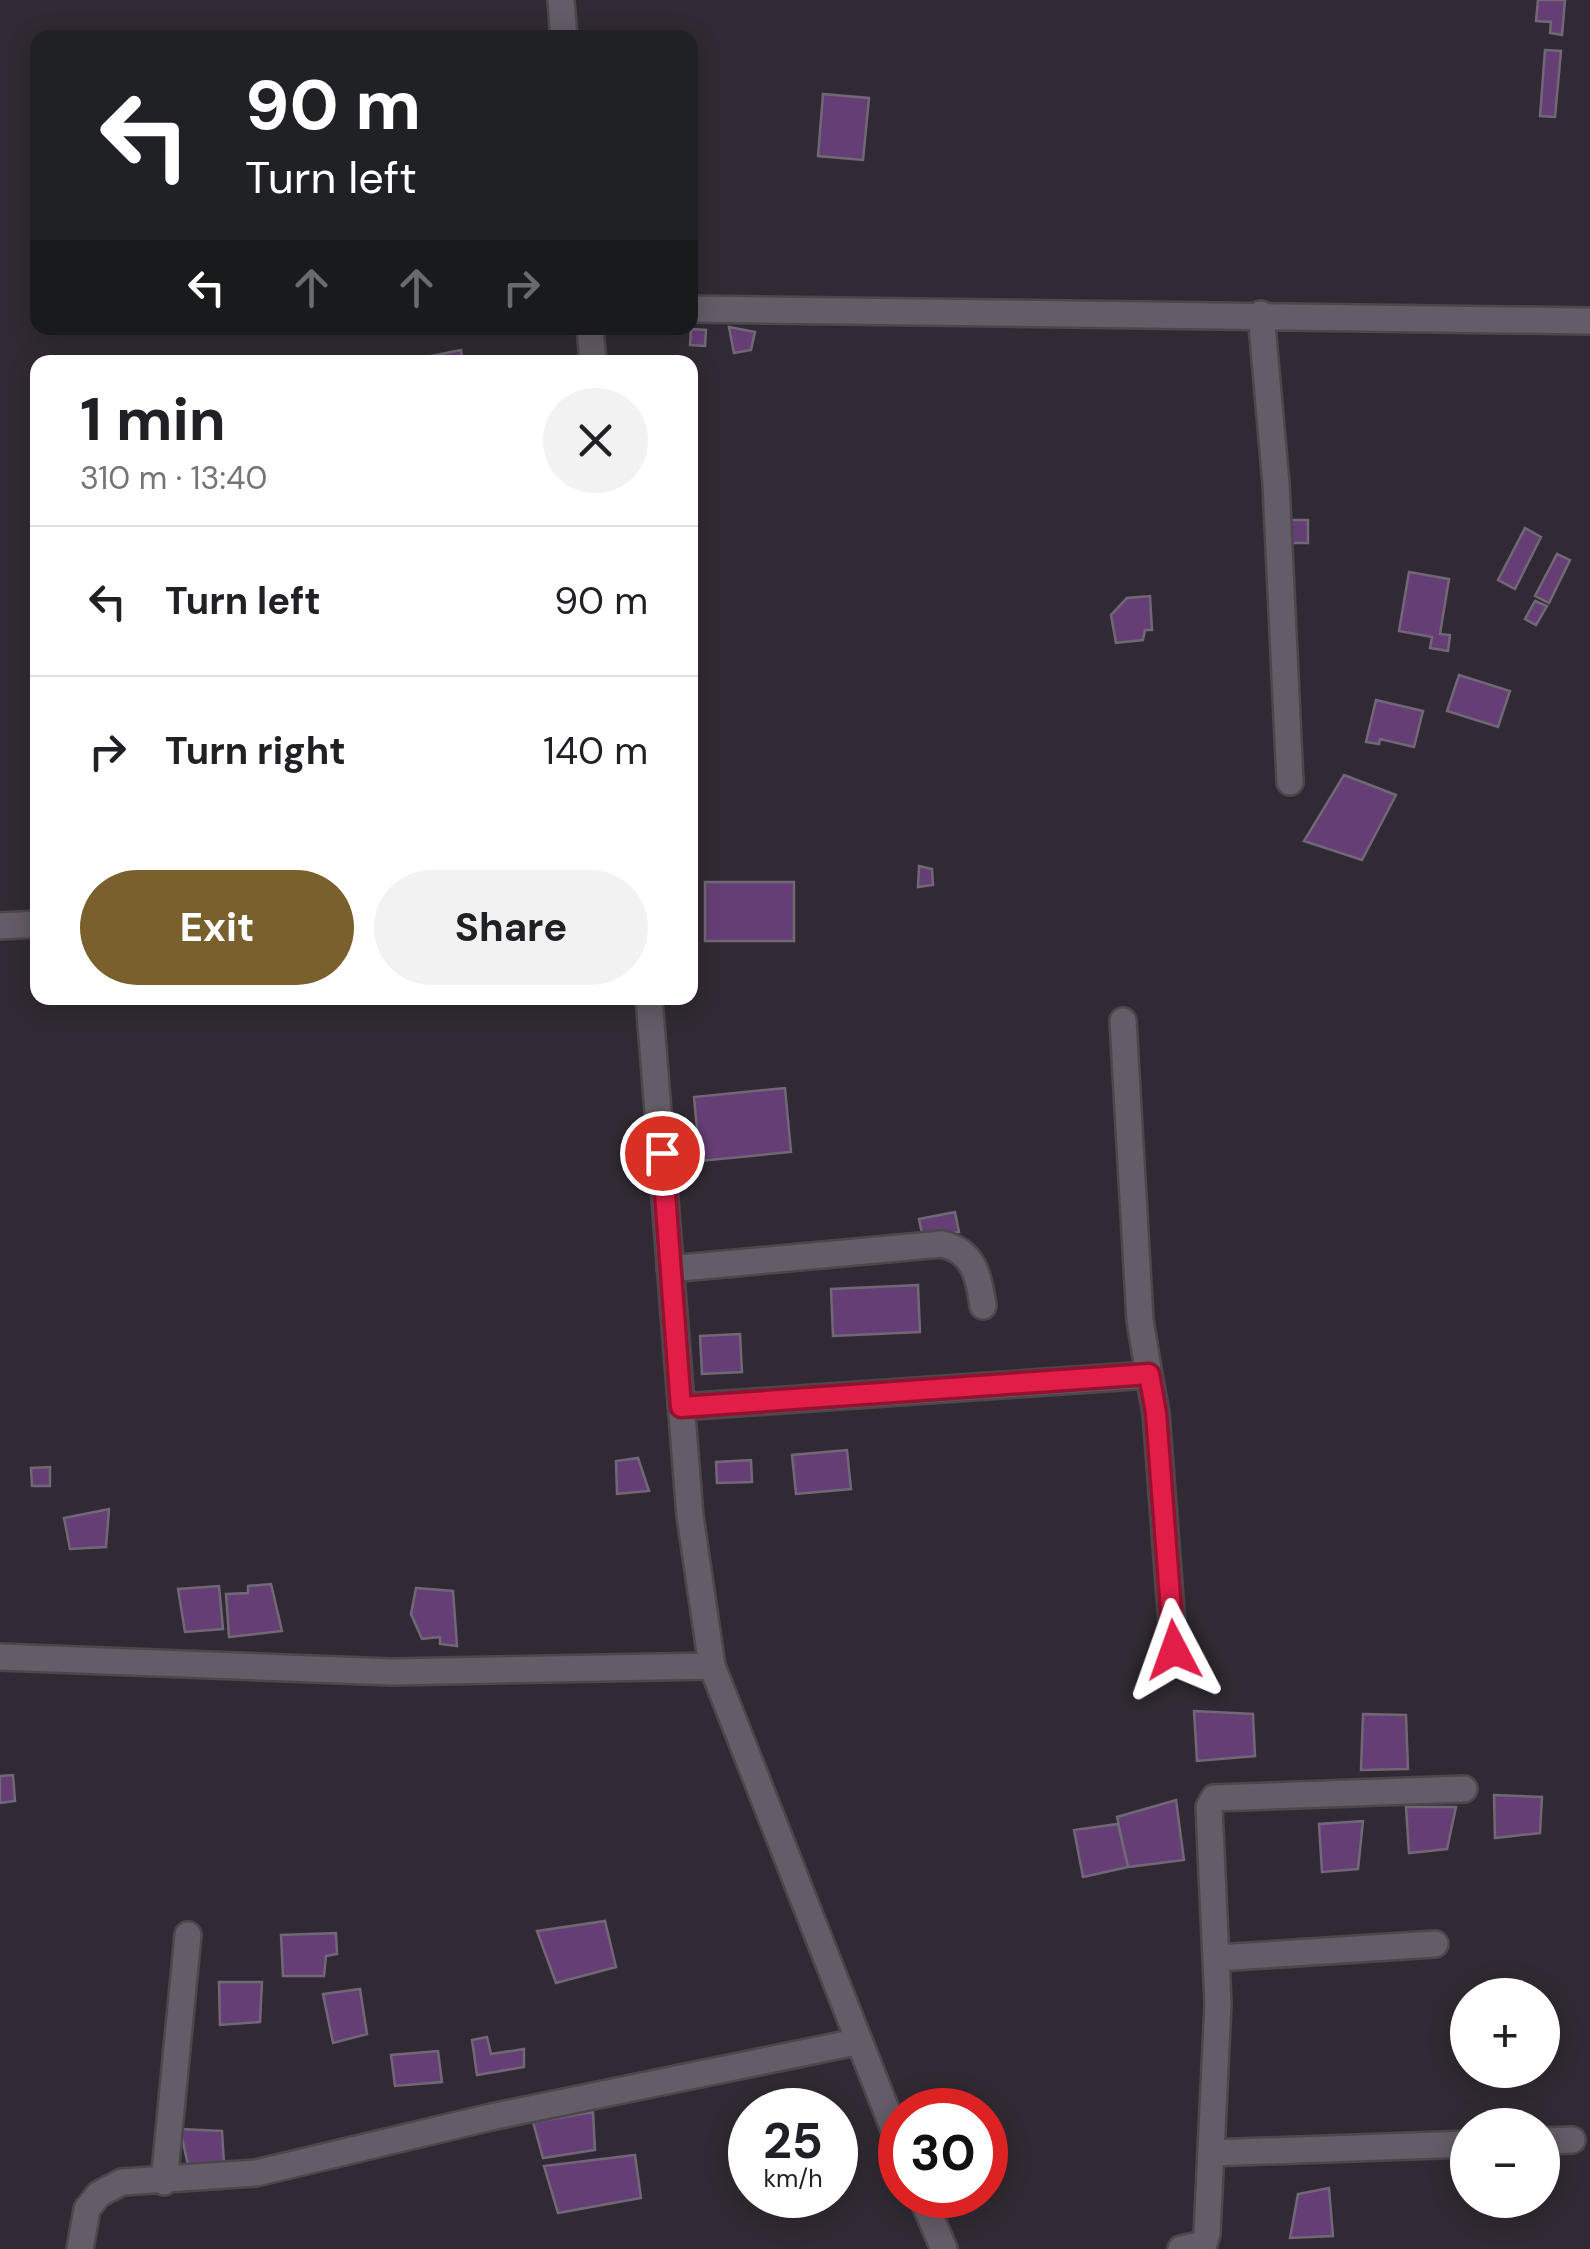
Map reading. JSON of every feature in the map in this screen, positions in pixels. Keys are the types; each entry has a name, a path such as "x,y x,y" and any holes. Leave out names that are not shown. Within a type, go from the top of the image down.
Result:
{"street":[{"path":"561,0 563,30"},
{"path":"698,309 1590,321"},
{"path":"1261,314 1276,484 1290,782"},
{"path":"0,926 30,924"},
{"path":"651,1005 690,1516 712,1666 878,2094"},
{"path":"1123,1021 1140,1320 1156,1413 1174,1650"},
{"path":"670,1269 942,1244 956,1247 971,1261 980,1276 982,1306"},
{"path":"681,1407 1149,1374"},
{"path":"0,1657 392,1672 712,1666"},
{"path":"1181,2249 1204,2244 1211,2153 1217,1958 1209,1807 1214,1798 1464,1789"},
{"path":"164,2182 188,1935"},
{"path":"1217,1958 1435,1944"},
{"path":"80,2249 80,2226 99,2194 122,2182 256,2173 491,2117 856,2042"},
{"path":"1560,2141 1572,2140"},
{"path":"1211,2153 1450,2145"},
{"path":"931,2218 944,2249"}],"building":[{"path":"1538,0 1565,0 1562,35 1550,33 1551,22 1536,21"},
{"path":"1545,50 1561,51 1555,117 1540,116"},
{"path":"823,94 869,98 863,160 818,156"},
{"path":"729,327 755,332 751,350 734,353"},
{"path":"706,330 705,346 690,345 691,335"},
{"path":"461,350 462,355 436,355"},
{"path":"1274,520 1308,520 1308,543 1286,543"},
{"path":"1525,528 1541,537 1515,589 1498,580"},
{"path":"1557,554 1570,560 1549,603 1535,596"},
{"path":"1409,572 1449,579 1440,634 1450,635 1448,651 1430,648 1432,637 1399,631"},
{"path":"1150,596 1152,630 1145,630 1143,640 1116,643 1111,615 1127,598"},
{"path":"1535,601 1547,606 1536,625 1525,619"},
{"path":"1459,675 1510,691 1498,727 1447,711"},
{"path":"1376,700 1423,711 1414,747 1380,739 1379,744 1366,742"},
{"path":"1344,775 1396,795 1362,860 1304,841"},
{"path":"919,866 932,869 933,885 918,887"},
{"path":"705,882 794,882 794,941 705,941"},
{"path":"785,1088 791,1152 700,1161 694,1097"},
{"path":"955,1212 959,1232 923,1239 919,1219"},
{"path":"918,1285 920,1332 833,1336 831,1289"},
{"path":"740,1334 742,1372 702,1374 700,1336"},
{"path":"847,1450 851,1489 796,1494 792,1455"},
{"path":"638,1458 649,1491 617,1494 616,1461"},
{"path":"751,1460 752,1482 717,1483 716,1462"},
{"path":"50,1467 50,1486 32,1486 31,1468"},
{"path":"109,1509 106,1547 70,1549 64,1518"},
{"path":"271,1584 282,1631 229,1637 226,1594 248,1593 248,1586"},
{"path":"219,1586 223,1629 185,1632 178,1589"},
{"path":"416,1588 453,1591 457,1646 440,1644 440,1637 422,1639 411,1614"},
{"path":"1194,1711 1253,1714 1255,1756 1197,1761"},
{"path":"1363,1714 1406,1715 1408,1769 1361,1770"},
{"path":"13,1775 15,1801 0,1803 0,1776"},
{"path":"1494,1795 1542,1797 1540,1833 1495,1838"},
{"path":"1176,1800 1184,1860 1128,1867 1117,1817"},
{"path":"1406,1807 1456,1807 1447,1849 1409,1853"},
{"path":"1363,1821 1358,1869 1322,1872 1319,1824"},
{"path":"1118,1824 1128,1867 1083,1877 1074,1830"},
{"path":"605,1921 616,1967 556,1983 537,1931"},
{"path":"336,1933 337,1954 326,1956 324,1976 283,1976 281,1935"},
{"path":"219,1982 262,1982 260,2022 220,2025"},
{"path":"360,1989 367,2034 333,2043 323,1994"},
{"path":"487,2037 491,2054 524,2049 524,2067 477,2075 472,2040"},
{"path":"438,2051 442,2082 395,2086 391,2055"},
{"path":"593,2112 595,2150 543,2158 533,2122"},
{"path":"180,2129 222,2131 224,2163 188,2165"},
{"path":"635,2155 641,2198 558,2213 544,2166"},
{"path":"1329,2188 1333,2236 1290,2238 1298,2194"}],"route":[{"path":"662,1153 681,1407 1149,1374 1156,1413 1174,1650"}]}
